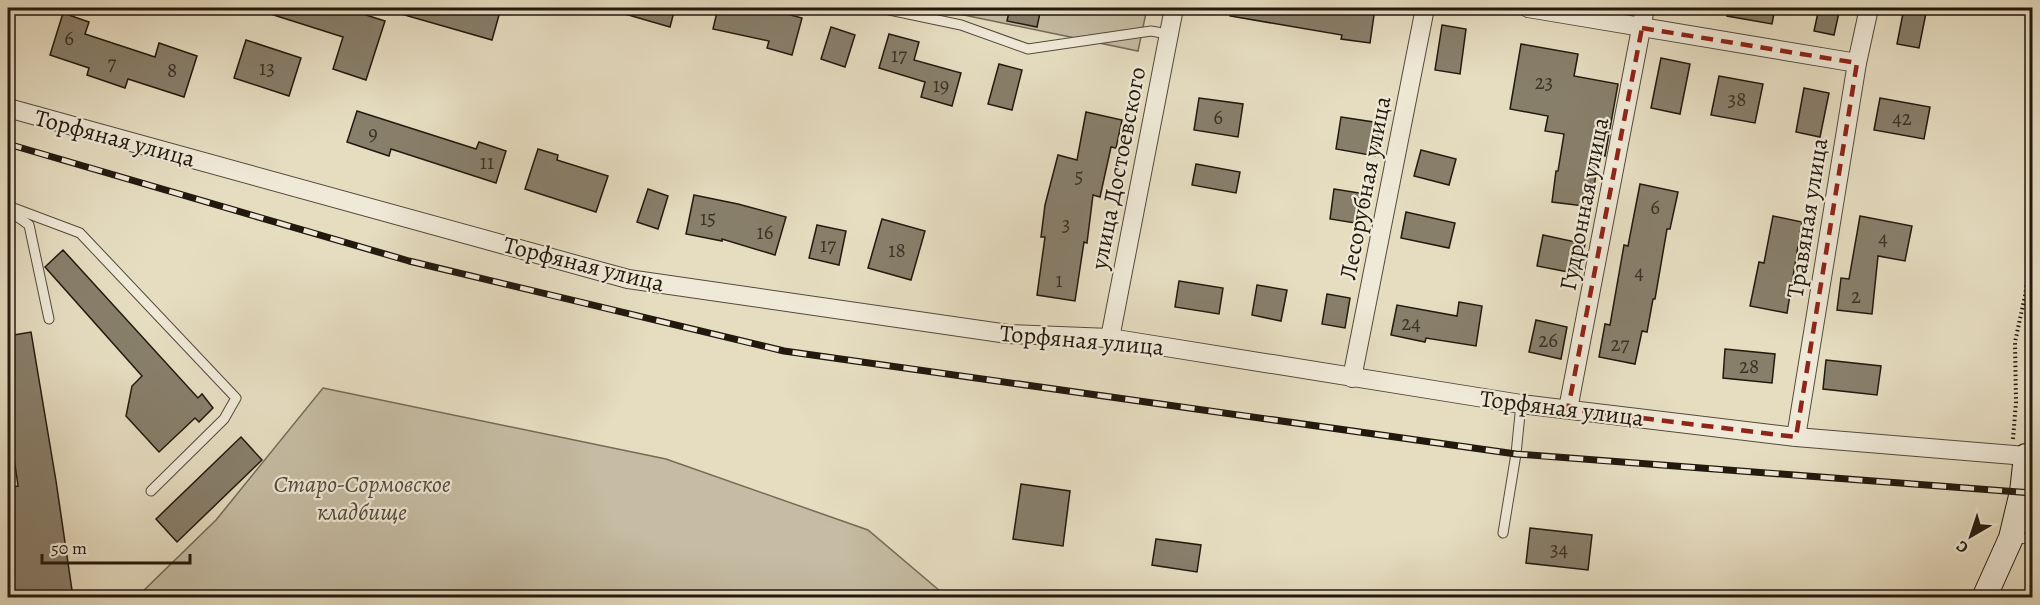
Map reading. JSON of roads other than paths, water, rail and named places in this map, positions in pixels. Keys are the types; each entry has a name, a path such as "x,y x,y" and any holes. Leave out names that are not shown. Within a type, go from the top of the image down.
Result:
{"street":[{"name":"улица Достоевского","path":"1110,338 1173,8"},
{"name":"Лесорубная улица","path":"1352,378 1425,8"},
{"path":"1528,8 1857,63"},
{"name":"Гудронная улица","path":"1568,409 1645,8"},
{"name":"Травяная улица","path":"1796,437 1857,63 1869,8"},
{"name":"Торфяная улица","path":"8,108 628,279 1008,334 1110,338 1521,404 1796,437 2023,456"},
{"path":"1984,597 2022,539 2023,456"}],"lane":[{"path":"880,8 961,25 1028,49 1151,31 1168,34"},
{"path":"8,208 28,225 49,319"},
{"path":"8,208 80,232 236,398 224,419 151,491"},
{"path":"1503,533 1516,454 1521,404"}],"railway":[{"path":"8,144 409,261 784,351 1516,454 2032,493"}],"park label":[{"name":"Старо-Сормовское кладбище","path":"362,498"}]}
